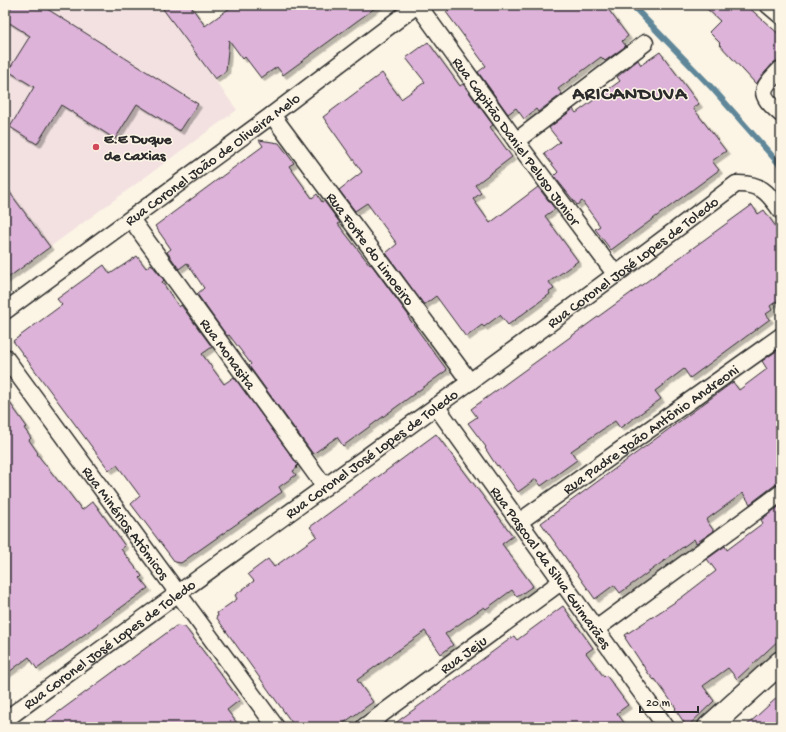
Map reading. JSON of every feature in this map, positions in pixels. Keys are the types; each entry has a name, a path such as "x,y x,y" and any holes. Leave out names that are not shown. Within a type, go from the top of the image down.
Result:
{"main road":[{"path":"709,727 781,662"}],"street":[{"name":"Rua Coronel João de Oliveira Melo","path":"5,311 272,115 418,5"},
{"name":"Rua Capitão Daniel Peluso Junior","path":"418,5 616,276"},
{"path":"768,5 781,16"},
{"path":"516,141 645,43"},
{"path":"781,68 768,82 765,87 764,95 781,114"},
{"name":"Rua Forte do Limoeiro","path":"272,115 470,382"},
{"name":"Rua Coronel José Lopes de Toledo","path":"5,720 616,276 736,184 748,184 760,188 773,199 781,211"},
{"name":"Rua Monasita","path":"131,219 325,487"},
{"name":"Rua Padre João Antônio Andreoni","path":"519,522 781,336"},
{"name":"Rua Minérios Atômicos","path":"5,358 274,726"},
{"name":"Rua Pascoal da Silva Guimarães","path":"436,406 666,727"},
{"path":"596,629 781,493"},
{"name":"Rua Jeju","path":"364,727 562,581"}],"shaded area":[{"name":"E.E Duque de Caxias","path":"5,5 123,5 127,10 134,5 160,5 237,110 50,247 5,185"}],"building":[{"path":"13,5 41,5 198,104 180,131 137,104 115,139 61,105 37,144 10,127 34,87 8,71 30,36 5,20 5,17"},
{"path":"160,5 190,5 205,26 234,5 379,5 283,75 277,67 261,78 245,57 243,59 229,40 226,71 215,79"},
{"path":"457,5 605,5 628,36 622,41 626,46 605,61 601,57 558,89 562,94 538,112 536,109 524,119 516,108 508,114 478,72 486,66 446,12"},
{"path":"703,5 746,5 781,36 781,60 774,62 756,84 709,32 720,21"},
{"path":"428,42 460,86 463,84 493,125 490,127 512,157 475,185 481,193 473,199 490,223 538,187 555,209 545,216 578,261 549,282 554,289 549,292 550,294 508,325 500,315 484,327 482,325 466,337 436,296 424,305 386,253 397,244 367,203 355,211 339,190 362,172 323,117 382,73 401,99 425,82 406,58"},
{"path":"660,52 699,104 693,108 726,151 712,161 719,170 611,250 595,229 600,226 582,201 577,205 554,176 558,172 544,154 560,142 549,128 573,109 576,113 620,81 617,77 638,60 641,65"},
{"path":"259,140 279,143 294,163 289,166 312,198 317,194 322,202 324,201 340,223 338,224 370,265 371,264 447,370 343,446 337,437 313,454 249,366 251,364 229,335 227,336 197,294 204,288 187,263 179,269 167,252 171,249 155,226 263,146"},
{"path":"5,186 50,247 5,280"},
{"path":"752,205 758,214 764,210 781,234 781,298 770,306 772,310 766,314 770,319 690,378 684,369 655,391 661,399 620,428 615,421 571,451 577,460 541,486 536,479 518,492 498,465 497,466 485,448 486,447 468,423 477,417 471,409"},
{"path":"137,256 146,268 151,264 164,280 162,282 179,307 181,305 212,347 202,354 224,384 234,377 298,465 293,471 296,475 279,487 282,492 181,563 175,562 131,504 140,496 117,465 109,470 13,341 62,305 57,299 104,265 110,274"},
{"path":"781,348 781,484 775,485 750,504 743,493 706,520 714,531 696,543 694,539 620,593 614,585 595,599 541,523 733,382 739,390 767,369 762,361"},
{"path":"5,396 27,427 24,428 31,438 29,440 38,453 37,454 82,510 93,501 125,546 121,549 142,576 140,578 148,588 37,669 29,657 5,675"},
{"path":"436,434 513,536 502,544 533,586 517,597 512,590 486,609 484,607 445,634 453,645 441,654 425,631 357,680 373,702 338,727 295,727 216,617 218,616 217,613 237,599 235,595 254,581 248,574 268,559 274,567 317,536 310,527"},
{"path":"781,505 781,638 737,679 728,668 703,686 714,701 687,727 675,709 676,708 655,679 654,680 648,673 625,638 625,635 681,598 716,571 707,559 725,546 727,550 763,523 761,520"},
{"path":"563,606 593,648 586,653 604,677 606,675 628,705 617,713 627,727 390,727 514,636 517,640"},
{"path":"176,626 185,627 240,700 227,710 240,727 38,727"},
{"path":"781,694 781,727 745,727"}],"waterway":[{"path":"632,5 713,89 781,166"}],"place":[{"name":"E.E Duque de Caxias","path":"96,147"}],"district":[{"name":"ARICANDUVA","path":"630,92"}]}
